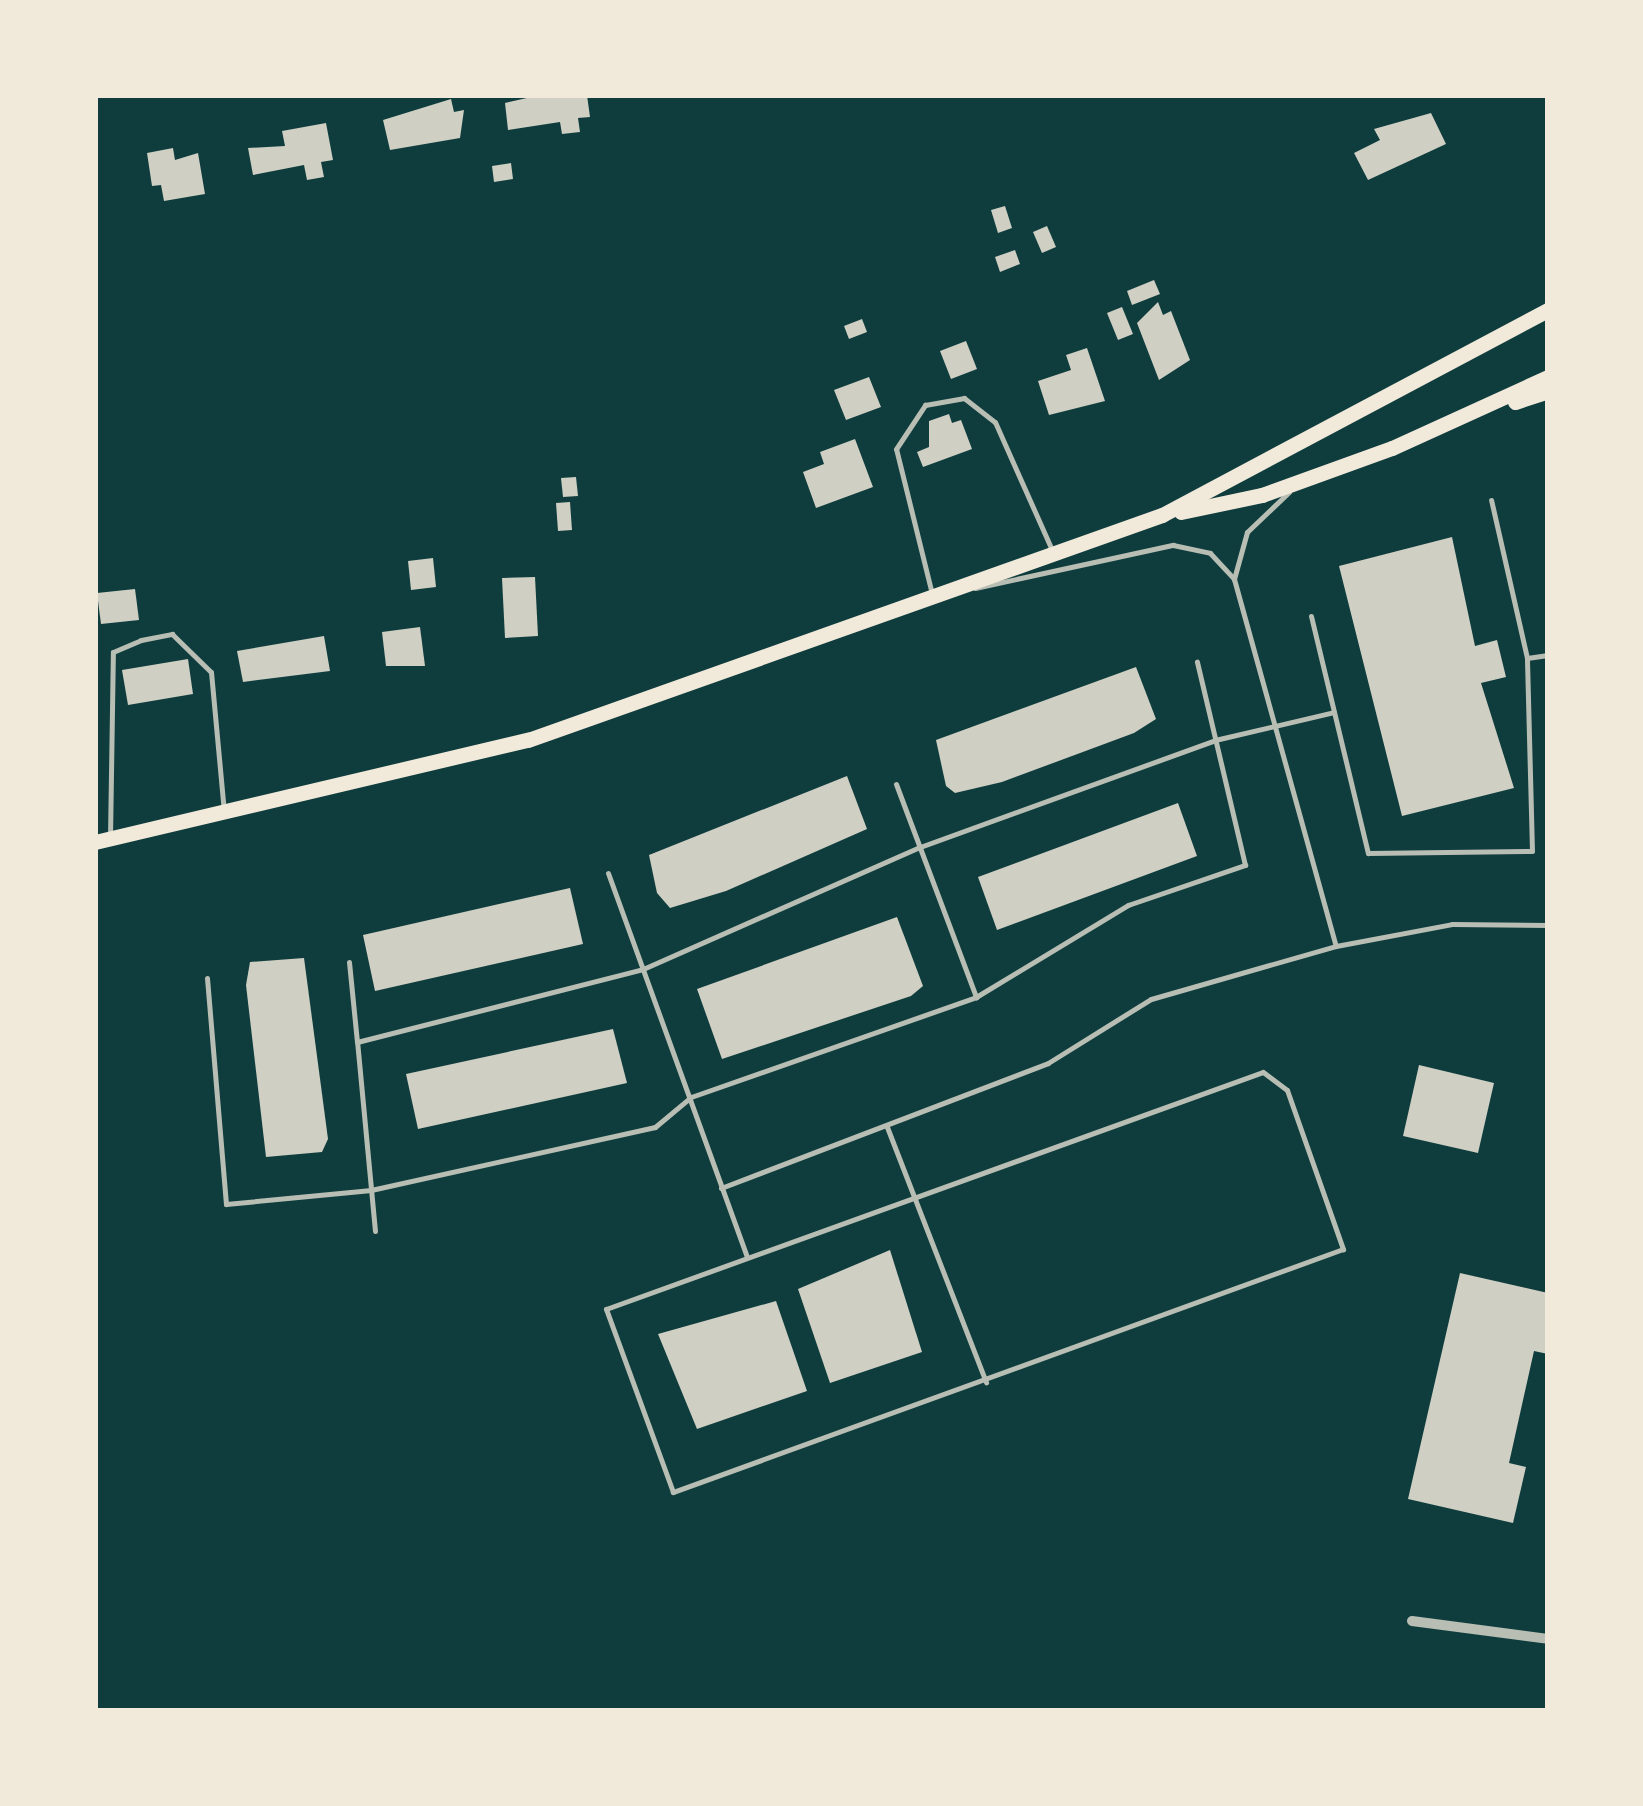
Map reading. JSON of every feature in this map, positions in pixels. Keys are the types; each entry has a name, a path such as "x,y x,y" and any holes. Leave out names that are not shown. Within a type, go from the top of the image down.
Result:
{"main road":[{"path":"1162,515 1548,310"},
{"path":"1468,417 1548,377"},
{"path":"103,840 528,740 1162,515 1304,480 1468,417 1548,392"}],"street":[{"path":"1412,1621 1548,1639"}],"lane":[{"path":"1054,554 996,422 964,398 925,405 896,450 933,597 1174,545 1210,553 1234,579 1271,726 1336,946"},
{"path":"1234,579 1247,532 1304,480"},
{"path":"1311,616 1368,853 1532,851 1527,658 1490,500"},
{"path":"103,840 113,652 141,640 172,634 211,672 225,814"},
{"path":"1527,658 1548,654"},
{"path":"207,978 226,1204 372,1190 655,1127 691,1098 976,997 1128,905 1244,865 1197,662"},
{"path":"357,1042 643,968 920,847 1215,740 1334,712"},
{"path":"896,784 976,997"},
{"path":"608,873 747,1258"},
{"path":"721,1188 1048,1063 1151,998 1336,946 1452,924 1548,924"},
{"path":"348,962 375,1231"},
{"path":"1263,1072 1287,1090 1343,1249 986,1382 674,1492 606,1309 914,1196 1263,1072"},
{"path":"888,1127 986,1382"}],"building":[{"path":"540,95 587,95 590,117 578,118 580,132 562,134 560,122 508,130 505,103"},
{"path":"451,99 454,112 464,110 460,138 390,150 383,120"},
{"path":"1431,113 1446,144 1368,180 1354,153 1380,140 1374,129"},
{"path":"326,123 333,160 321,162 324,177 307,180 304,165 253,175 248,148 285,146 282,131"},
{"path":"173,148 175,160 198,153 205,194 164,201 161,185 152,186 147,153"},
{"path":"511,163 513,179 494,182 492,166"},
{"path":"1005,206 1012,228 998,233 991,210"},
{"path":"1047,226 1056,247 1042,253 1033,232"},
{"path":"1015,250 1020,264 1000,272 995,257"},
{"path":"1154,280 1160,294 1132,305 1127,291"},
{"path":"1158,302 1163,315 1171,311 1190,360 1159,380 1137,323"},
{"path":"1122,307 1133,334 1118,340 1107,313"},
{"path":"862,319 867,332 849,339 844,326"},
{"path":"966,341 977,369 951,379 940,351"},
{"path":"1087,348 1105,401 1049,415 1038,381 1071,370 1066,355"},
{"path":"869,377 881,407 846,420 834,390"},
{"path":"949,414 952,423 961,420 972,449 923,467 917,452 929,447 929,421"},
{"path":"855,439 873,487 816,508 803,472 824,464 820,452"},
{"path":"576,477 578,496 563,497 561,478"},
{"path":"570,502 572,530 558,531 556,503"},
{"path":"1452,537 1475,646 1497,640 1506,677 1481,683 1514,788 1402,816 1339,566"},
{"path":"433,558 436,587 411,590 408,561"},
{"path":"535,577 538,636 505,638 502,578"},
{"path":"135,589 139,620 101,624 97,593"},
{"path":"420,627 425,666 386,666 382,632"},
{"path":"324,636 330,671 243,682 237,651"},
{"path":"188,659 193,694 128,705 122,670"},
{"path":"1136,667 1156,719 1134,733 1002,782 955,793 946,786 936,740"},
{"path":"847,776 867,829 726,891 670,908 657,893 649,855"},
{"path":"1178,803 1197,856 997,930 978,877"},
{"path":"570,888 583,944 375,991 363,935"},
{"path":"897,917 923,986 911,996 722,1059 697,989"},
{"path":"304,958 328,1139 322,1152 266,1157 246,985 250,962"},
{"path":"613,1029 627,1083 418,1129 406,1074"},
{"path":"1419,1065 1494,1083 1478,1153 1403,1136"},
{"path":"890,1250 922,1352 830,1383 798,1289"},
{"path":"1460,1273 1548,1293 1548,1354 1534,1351 1509,1463 1526,1467 1513,1523 1408,1499"},
{"path":"776,1301 807,1391 697,1429 658,1334"}]}
